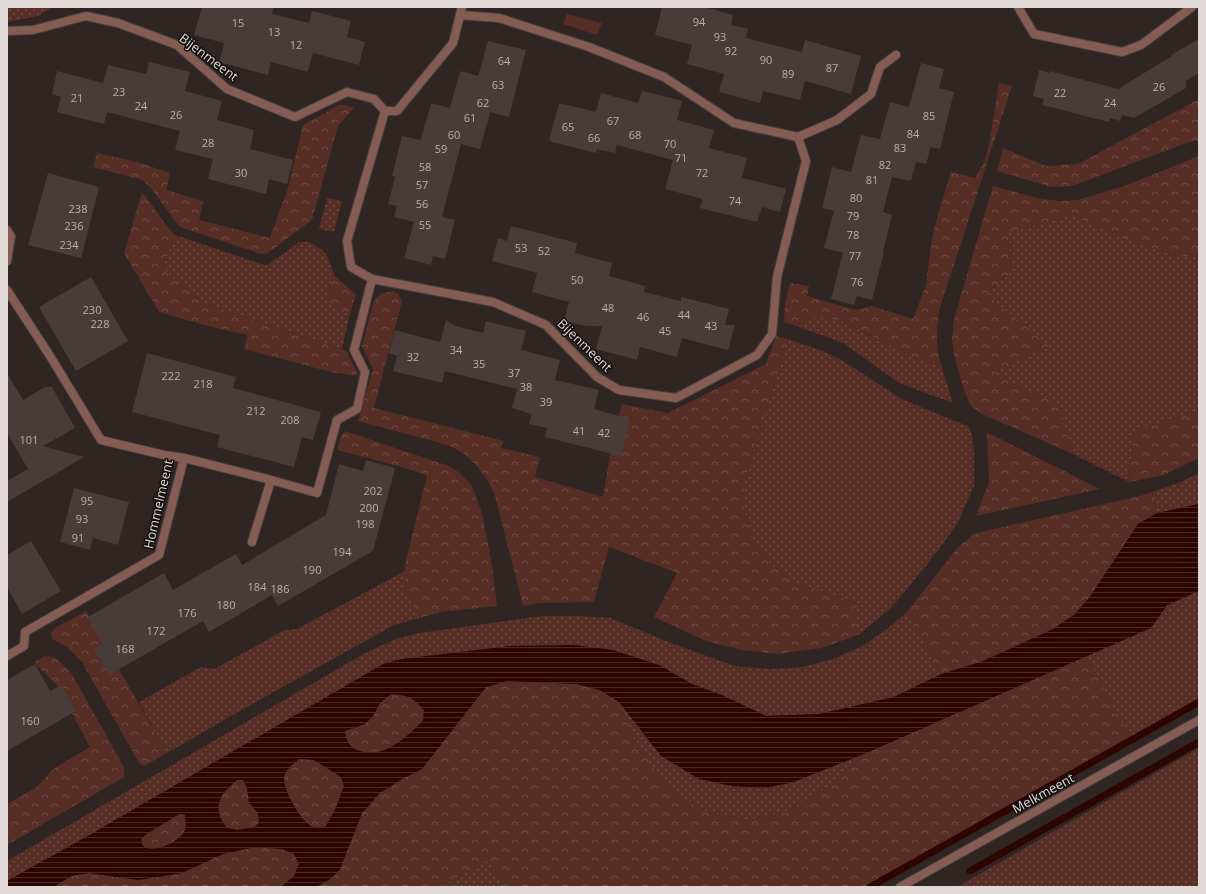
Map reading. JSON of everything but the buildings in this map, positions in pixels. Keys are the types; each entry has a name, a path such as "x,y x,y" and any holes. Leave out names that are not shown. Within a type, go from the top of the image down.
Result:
{"street":[{"path":"1018,7 1034,34 1122,52 1141,45 1192,7"},
{"path":"385,110 397,110 453,43 461,11 499,18 589,47 664,77 734,123 798,137 837,120 871,94 880,67 896,55"},
{"name":"Bijenmeent","path":"7,31 32,30 86,16 118,23 177,45 226,89 295,117 347,92 374,99 385,110 347,241 351,267 372,279 493,302 546,325 597,377 619,390 676,398 757,355 772,334 777,277 806,161 798,137"},
{"path":"7,230 11,236 7,262"},
{"path":"184,458 316,493 337,420 357,409 366,372 354,350 372,279"},
{"name":"Hommelmeent","path":"7,290 50,356 101,440 164,455 184,458 159,555 25,632 24,646 7,656"},
{"path":"252,542 271,480"},
{"name":"Melkmeent","path":"900,887 1199,720"}],"green space":[{"path":"7,7 53,7 38,16 7,22"},
{"path":"567,14 602,23 597,35 563,24"},
{"path":"999,83 1012,86 939,311 937,345 941,365 929,364 915,359 845,322 821,317 805,319 802,328 784,322 785,305 790,283 809,286 807,296 856,310 872,306 913,319 926,285 935,225 951,172 975,178 985,161 990,140"},
{"path":"1199,99 1199,141 1192,141 1072,186 1052,187 997,171 1003,148 1046,166 1078,164"},
{"path":"339,105 354,108 338,126 312,220 268,253 261,254 179,226 150,187 142,180 93,167 97,153 137,162 170,173 166,190 203,201 199,220 270,238 288,188 303,125"},
{"path":"1199,156 1199,256 1181,257 1132,242 1070,215 1009,233 1011,272 987,295 1049,346 993,374 1059,404 1073,454 980,413 971,406 965,393 954,355 952,339 954,319 993,186 1041,199 1060,201 1078,200 1127,185"},
{"path":"142,192 175,235 164,264 166,272 204,303 347,351 358,376 331,372 244,349 247,335 159,312 124,253"},
{"path":"327,198 342,201 334,232 319,229"},
{"path":"1070,215 1132,242 1181,257 1199,256 1199,411 1147,426 1132,442 1134,456 1128,465 1129,482 1073,454 1059,404 992,374 987,295 1011,272 1009,233"},
{"path":"175,235 264,265 269,264 299,242 309,242 321,249 326,254 335,276 328,289 343,312 351,310 342,349 204,303 166,272 164,264"},
{"path":"335,276 356,295 351,310 343,312 338,311 329,299 328,291"},
{"path":"393,291 398,294 402,301 374,408 504,441 501,448 540,457 535,477 603,497 613,437 622,404 668,413 766,364 776,336 788,339 744,484 744,505 748,527 758,547 772,565 793,581 857,603 857,635 822,648 777,654 741,650 706,641 654,617 677,573 609,547 594,602 540,603 523,606 495,496 488,481 477,466 463,453 454,448 358,421 373,369 362,346 373,303 377,297 383,293"},
{"path":"821,317 845,322 870,336 929,364 941,365 953,403 899,383 843,343 802,328 805,319"},
{"path":"788,339 820,350 840,359 900,398 968,426 972,434 974,451 974,486 957,524 933,557 892,607 857,635 857,603 793,581 772,565 758,547 748,527 744,505 744,484"},
{"path":"1199,411 1199,458 1164,475 1129,482 1128,465 1134,456 1132,442 1134,433 1147,426"},
{"path":"345,431 446,465 459,472 472,486 482,513 492,565 497,606 441,612 420,618 405,591 405,565 427,475 337,450 341,436"},
{"path":"987,432 1100,489 976,516 989,482"},
{"path":"1199,473 1199,504 1157,513 1152,492 1181,482"},
{"path":"1152,492 1157,513 1138,524 1089,598 1074,615 1053,629 981,662 941,674 907,612 958,547 973,535 981,532"},
{"path":"405,571 405,591 420,618 394,625 167,753 139,702 201,667 214,669 285,630 297,629"},
{"path":"1199,591 1199,701 1131,739 1086,656 1151,628 1167,605"},
{"path":"86,611 167,753 144,766 139,763 82,662 67,647 52,639 51,633 55,628"},
{"path":"907,612 941,674 894,697 819,714 766,716 724,696 692,684 659,665 574,645 511,646 402,659 383,664 93,833 7,881 7,861 365,653 396,639 419,633 542,616 610,618 676,645 735,666 771,669 802,667 833,659 861,647 887,629"},
{"path":"45,656 56,658 72,674 124,767 124,777 7,845 7,804 37,787 53,769 90,747 56,684 34,662"},
{"path":"1086,656 1131,739 864,887 504,887 488,860 441,887 316,887 332,878 340,869 362,813 380,793 422,768 486,687 507,681 576,684 600,690 619,702 635,741 654,769 675,794 708,812 748,820 786,812 827,787 864,754"},
{"path":"391,694 406,696 417,702 424,710 423,721 402,740 378,752 369,753 359,751 350,746 346,738 345,731 365,724 373,716 380,703"},
{"path":"619,702 661,756 791,783 864,754 827,787 786,812 748,820 708,812 675,794 654,769 635,741"},
{"path":"1199,748 1199,887 957,887"},
{"path":"299,759 314,760 341,777 344,786 335,810 326,826 317,828 307,823 293,805 286,790 284,778 286,772"},
{"path":"237,780 243,780 247,788 249,802 258,813 259,822 255,827 237,830 227,828 219,814 219,802 226,791"},
{"path":"179,814 185,814 186,827 182,834 174,842 163,847 152,849 143,846 141,839 145,835"},
{"path":"255,847 282,849 294,854 299,864 294,876 281,887 54,887 71,876 89,873 138,880 182,873 223,854"},
{"path":"488,860 504,887 441,887"}],"shaded area":[{"path":"1199,504 1199,591 1167,605 1151,628 864,754 791,783 763,788 732,786 699,779 661,756 619,702 600,690 576,684 507,681 486,687 422,769 402,779 380,793 362,813 340,869 332,878 316,887 281,887 294,876 299,864 294,854 282,849 255,847 223,854 182,873 159,877 138,880 89,873 71,876 54,887 7,887 7,881 93,833 383,664 402,659 511,646 574,645 613,650 659,665 692,684 724,696 766,716 819,714 894,697 941,674 981,662 1053,629 1074,615 1089,598 1138,524 1157,513","holes":["391,694 401,695 413,699 424,710 423,721 410,734 386,749 369,753 356,750 347,741 345,731 365,724 373,716 380,703","299,759 314,760 341,777 344,786 335,810 326,826 320,828 311,826 302,818 293,805 284,783 285,775 292,765","237,780 243,780 247,788 249,803 258,813 259,822 255,827 237,830 227,828 222,821 218,808 219,802 231,785","179,814 185,815 186,828 174,842 163,847 152,849 146,848 143,846 141,839"]}],"waterway":[{"path":"870,887 1199,702"},
{"path":"970,871 1199,742"}]}
